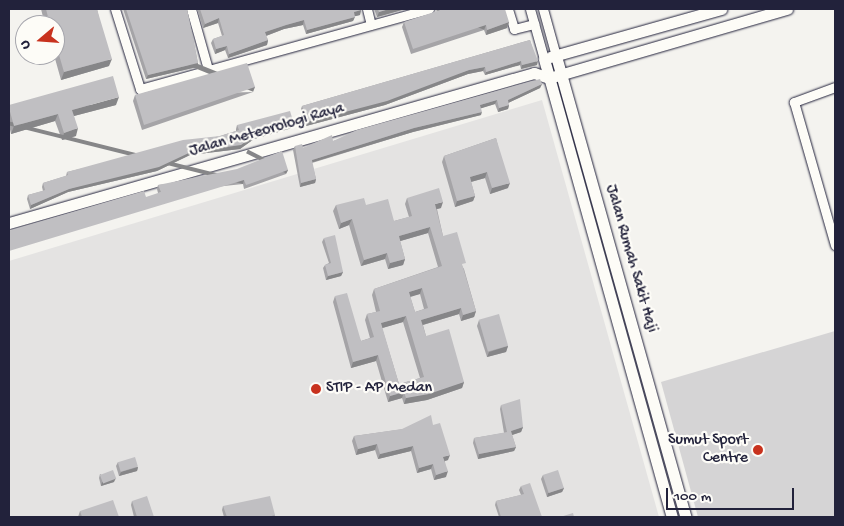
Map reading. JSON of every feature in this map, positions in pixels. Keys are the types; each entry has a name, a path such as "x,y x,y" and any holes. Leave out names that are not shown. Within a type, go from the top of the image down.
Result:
{"street":[{"path":"115,9 138,88 372,25 412,12 429,9"},
{"path":"191,9 208,69"},
{"path":"367,9 372,25"},
{"path":"508,9 514,28 534,24"},
{"name":"Jalan Rumah Sakit Haji","path":"530,9 672,517"},
{"name":"Jalan Rumah Sakit Haji","path":"543,9 686,517"},
{"path":"721,9 544,59 534,73 549,78 787,9"},
{"name":"Jalan Meteorologi Raya","path":"9,223 534,73"},
{"path":"835,88 794,102 835,245"}],"shaded area":[{"name":"STIP - AP Medan","path":"542,100 659,517 9,517 9,261"},
{"name":"Sumut Sport Centre","path":"835,331 835,517 698,517 661,382"}],"building":[{"path":"46,9 97,9 112,59 64,72 62,65 65,65 65,15 48,15"},
{"path":"126,9 187,9 198,63 148,75"},
{"path":"200,9 361,10 354,12 355,17 307,30 304,20 265,32 268,40 229,54 227,46 216,49 213,39 224,35 219,18 205,24"},
{"path":"378,9 389,9 379,12"},
{"path":"443,9 505,9 509,22 487,30 486,25 413,49 404,22"},
{"path":"530,40 538,61 522,65 521,61 486,72 485,67 469,70 387,101 307,122 302,106"},
{"path":"247,63 255,87 144,125 135,95"},
{"path":"113,76 119,97 72,110 78,128 64,133 58,114 14,126 9,105"},
{"path":"540,79 542,84 508,100 509,105 499,108 497,100 480,105 482,112 414,128 312,160 316,179 301,183 295,146 302,144 303,148 332,135 333,141 357,130"},
{"path":"290,111 294,124 255,135 241,145 191,152 159,167 69,189 31,205 28,195 45,190 43,183 68,175 67,172 183,140 220,136 239,130 237,125"},
{"path":"496,138 510,183 492,188 487,172 470,177 475,196 457,201 444,156"},
{"path":"282,151 288,170 246,185 244,180 9,251 9,231 144,191 146,197 161,192 158,185 237,169"},
{"path":"439,188 443,202 435,204 443,236 457,232 466,263 462,264 476,311 463,315 461,308 421,320 426,336 449,329 464,382 429,394 406,398 404,392 390,396 378,355 353,362 335,296 347,293 361,341 374,337 367,314 380,311 374,289 442,266 430,227 399,236 405,259 390,263 387,253 364,260 352,219 341,223 336,205 364,198 366,205 388,199 394,221 412,216 407,198","holes":["422,288 428,308 415,312 409,292","406,316 424,377 399,384 381,323"]},
{"path":"335,235 343,272 328,276 325,265 331,263 324,238"},
{"path":"499,314 508,346 488,352 479,320"},
{"path":"520,399 523,427 511,431 516,447 479,454 474,438 507,432 501,405"},
{"path":"431,415 433,425 440,423 450,455 443,457 448,471 436,475 433,464 419,468 413,446 380,454 377,444 358,449 354,436 402,429"},
{"path":"135,457 138,467 121,472 118,462"},
{"path":"113,470 116,478 103,483 100,475"},
{"path":"558,470 564,488 549,493 543,475"},
{"path":"530,483 542,517 501,517 496,501 524,494 521,486"},
{"path":"147,496 154,517 137,517 132,501"},
{"path":"270,496 275,515 268,517 227,517 223,506"},
{"path":"113,500 119,517 82,517 80,511"},
{"path":"573,513 574,517 560,517"}],"place":[{"name":"STIP - AP Medan","path":"316,389"},
{"name":"Sumut Sport Centre","path":"758,450"}]}
